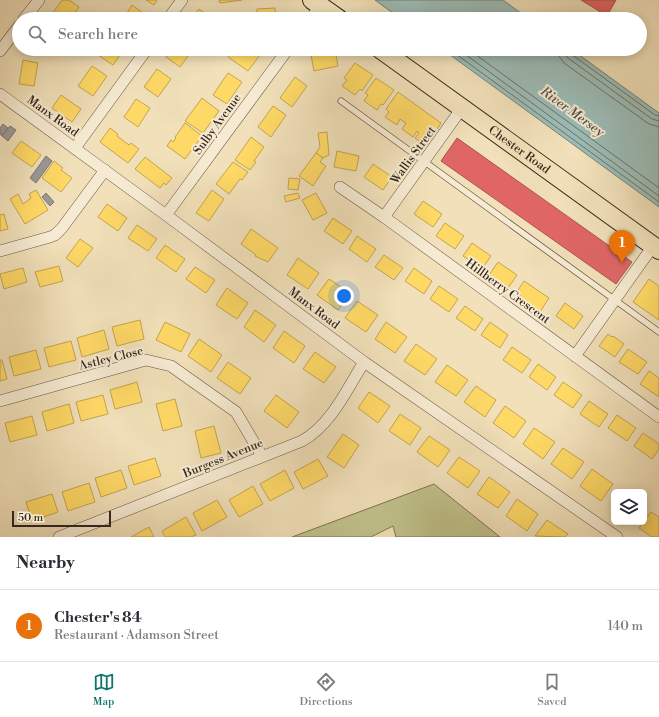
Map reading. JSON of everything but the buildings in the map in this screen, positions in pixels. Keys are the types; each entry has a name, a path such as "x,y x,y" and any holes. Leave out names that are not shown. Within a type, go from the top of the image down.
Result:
{"highway":[{"name":"Chester Road","path":"390,56 656,248"}],"street":[{"path":"30,12 39,0"},
{"path":"173,12 182,0"},
{"path":"0,51 12,35"},
{"path":"75,148 142,56"},
{"name":"Sulby Avenue","path":"166,215 283,56"},
{"name":"Manx Road","path":"0,94 364,362 617,537"},
{"name":"Wallis Street","path":"384,217 462,108"},
{"path":"0,251 55,235 62,228 105,170"},
{"name":"Hillberry Crescent","path":"340,187 384,217 659,417"},
{"path":"575,356 656,248"},
{"name":"Astley Close","path":"0,401 146,360 171,366 236,412 262,456"},
{"name":"Burgess Avenue","path":"59,537 302,441 326,422 364,362"}],"lane":[{"path":"341,101 659,332"}],"green space":[{"path":"434,484 500,537 396,537 393,526 371,537 292,537"}],"water":[{"path":"375,0 503,0 519,12 391,12"},
{"name":"River Mersey","path":"452,56 581,56 659,113 659,207"}],"place":[{"name":"Chester's 84","path":"622,263"}]}
